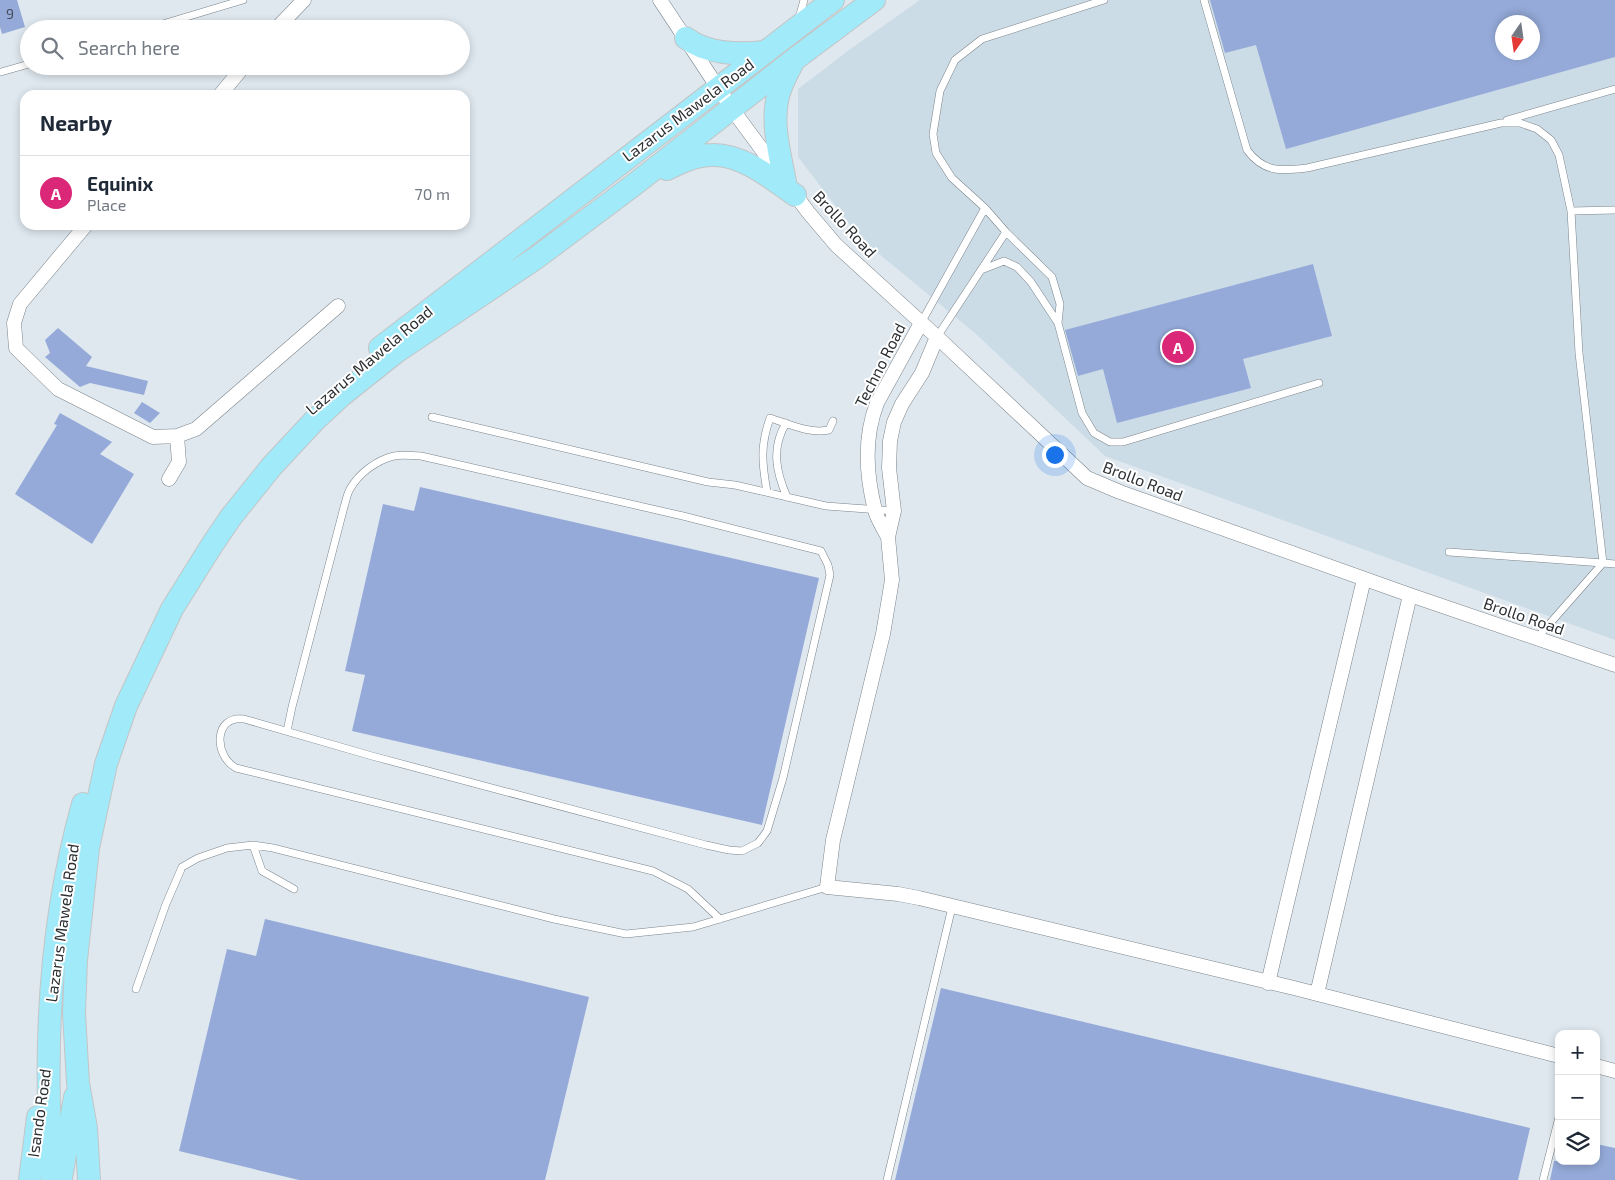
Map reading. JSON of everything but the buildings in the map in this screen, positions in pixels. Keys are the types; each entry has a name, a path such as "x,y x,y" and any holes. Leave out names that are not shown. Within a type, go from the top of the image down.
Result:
{"main road":[{"name":"Lazarus Mawela Road","path":"53,1180 49,1131 48,1046 61,912 74,836 98,749 112,708 149,628 204,534 240,484 300,418 327,392 424,312 833,0"},
{"path":"790,189 776,134 776,114 780,89 795,59 874,0"},
{"path":"686,38 694,44 730,52 752,54 764,52"},
{"name":"Lazarus Mawela Road","path":"89,1180 86,1128 78,1083 74,1013 76,960 88,848 106,764 126,706 161,631 188,582 231,517 272,466 342,394 396,352 536,258 632,187 795,59"},
{"path":"632,187 680,162 712,155 730,158 752,167 790,189"},
{"name":"Isando Road","path":"30,1180 48,1046"},
{"path":"61,1180 78,1083"}],"street":[{"path":"285,20 304,0"},
{"name":"Brollo Road","path":"660,0 732,109 790,189 836,245 1093,482 1364,579 1615,665"},
{"path":"224,90 237,75"},
{"path":"82,230 20,304 14,323 16,348 58,389 154,437 177,436 196,429 338,306"},
{"name":"Techno Road","path":"888,537 875,511 867,463 868,439 872,416 887,383 921,323"},
{"path":"937,337 922,373 909,391 894,422 890,441 889,455 894,511 888,537 892,580 888,609 833,840 827,887 898,894 1317,994 1555,1055"},
{"path":"169,480 179,462 177,436"},
{"path":"1268,983 1364,579"},
{"path":"1317,994 1410,595"},
{"path":"1600,1067 1615,1071"}],"lane":[{"path":"176,20 243,0"},
{"path":"793,30 804,0"},
{"path":"1058,323 1060,304 1052,277 1006,232 985,208 952,178 936,153 933,134 940,91 955,60 982,39 1104,0"},
{"path":"1204,0 1247,150 1255,160 1272,169 1307,168 1501,122 1615,89"},
{"path":"1,72 20,67"},
{"path":"1501,122 1520,123 1537,129 1551,140 1559,155 1571,211 1579,353 1604,563 1537,638"},
{"path":"921,323 985,208"},
{"path":"1571,211 1615,210"},
{"path":"937,337 1006,232"},
{"path":"981,270 1004,261 1017,266 1031,282 1058,323 1082,414 1094,433 1110,442 1123,442 1319,384"},
{"path":"432,417 708,482 735,485 826,506 894,511"},
{"path":"767,492 762,454 763,440 770,418 818,432 829,430 833,421"},
{"path":"786,423 780,433 777,444 776,462 779,480 786,497"},
{"path":"287,731 350,488 358,478 375,464 395,456 421,456 821,551 830,574 783,778 767,831 758,843 742,851 729,850 687,840 235,718 227,722 222,728 220,745 222,753 231,765 252,773 653,871 688,889 720,919"},
{"path":"1449,552 1615,564"},
{"path":"136,990 166,904 182,867 198,858 227,848 253,845 273,848 554,919 626,934 693,927 827,887"},
{"path":"253,845 262,872 294,889"},
{"path":"887,1180 952,907"},
{"path":"1543,1180 1558,1120"}],"shaded area":[{"path":"920,0 1615,0 1615,640 1105,456 976,334 861,239 798,157 798,89"}],"place":[{"name":"Equinix","path":"1178,347"}]}
